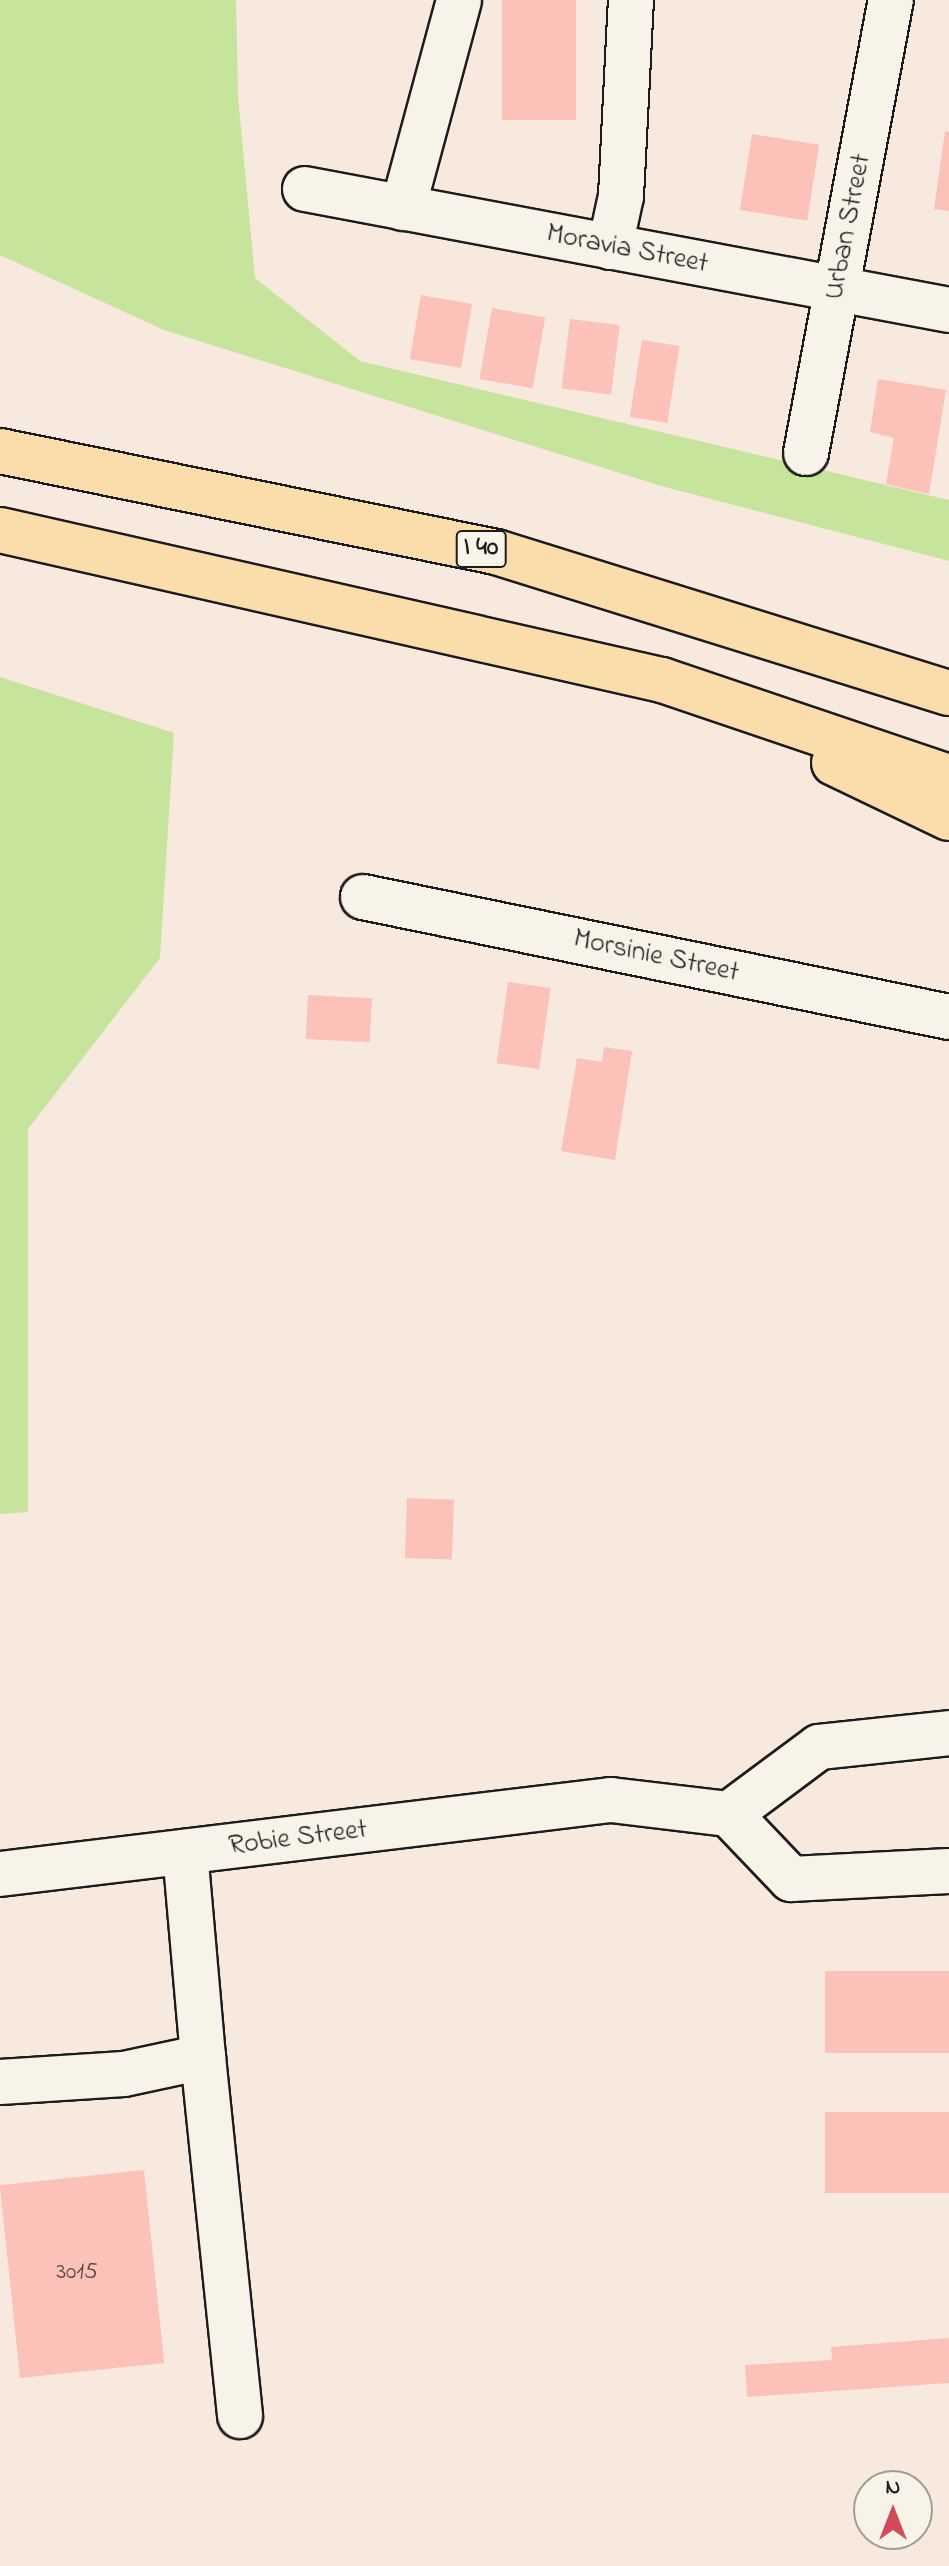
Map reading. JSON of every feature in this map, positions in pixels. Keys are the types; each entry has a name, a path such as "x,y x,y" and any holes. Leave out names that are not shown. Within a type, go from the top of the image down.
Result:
{"highway":[{"name":"I 40","path":"0,451 496,552 949,693"},
{"path":"0,530 662,680 949,777"},
{"path":"662,680 949,818"}],"street":[{"path":"403,208 459,0"},
{"path":"610,247 621,196 631,0"},
{"name":"Urban Street","path":"806,453 891,0"},
{"name":"Moravia Street","path":"305,189 949,310"},
{"name":"Morsinie Street","path":"363,897 949,1017"},
{"path":"949,1733 819,1747 729,1814 791,1879 949,1871"},
{"name":"Robie Street","path":"0,1874 597,1803 729,1814"},
{"path":"185,1852 240,2416"},
{"path":"0,2082 124,2074 203,2057"}],"green space":[{"path":"0,0 236,0 238,96 255,278 360,361 949,500 949,561 661,486 164,330 0,255"},
{"path":"0,677 174,733 160,958 28,1129 28,1512 0,1514"}],"building":[{"path":"502,0 576,0 576,120 502,120"},
{"path":"945,131 949,132 949,211 934,209"},
{"path":"752,134 819,145 807,221 740,210"},
{"path":"421,295 472,304 461,368 410,359"},
{"path":"492,308 545,317 533,388 479,379"},
{"path":"570,319 620,325 611,395 561,388"},
{"path":"642,340 680,346 667,423 630,417"},
{"path":"878,379 946,390 929,494 886,484 894,438 870,432"},
{"path":"508,982 551,988 539,1069 497,1063"},
{"path":"308,995 372,998 370,1042 306,1039"},
{"path":"604,1047 632,1051 615,1160 561,1151 577,1058 602,1062"},
{"path":"407,1498 454,1500 452,1560 405,1558"},
{"path":"825,1971 949,1971 949,2053 825,2053"},
{"path":"825,2112 949,2112 949,2193 825,2193"},
{"path":"144,2170 164,2363 20,2378 0,2185"},
{"path":"949,2338 949,2383 747,2397 745,2365 832,2360 831,2347"}]}
